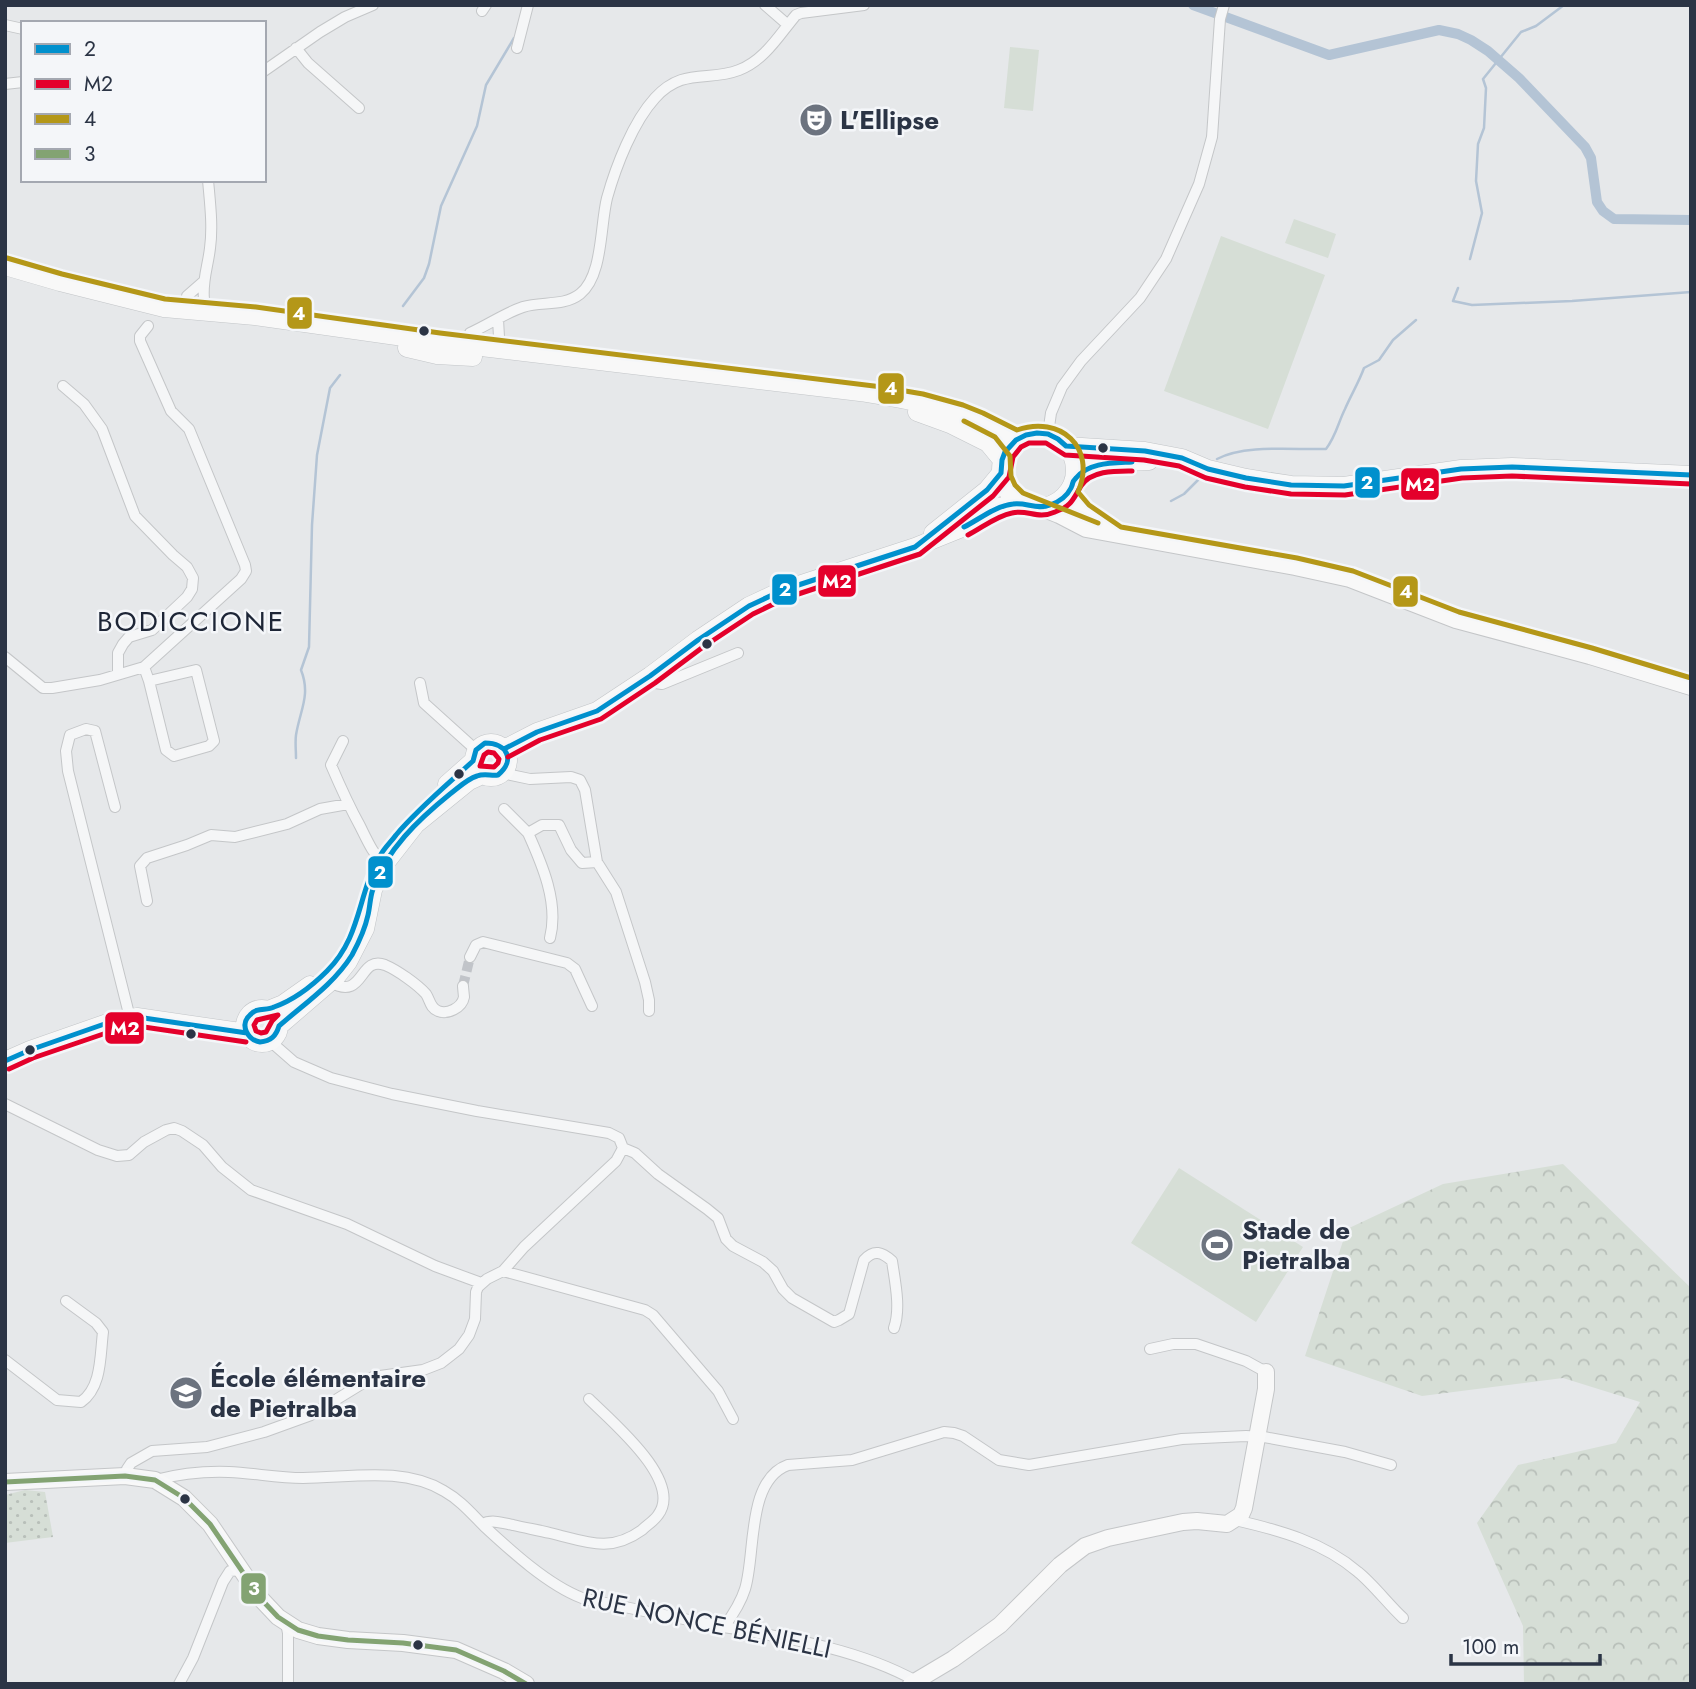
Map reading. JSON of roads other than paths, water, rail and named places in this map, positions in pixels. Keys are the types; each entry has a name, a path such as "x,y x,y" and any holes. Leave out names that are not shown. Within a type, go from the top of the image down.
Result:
{"main road":[{"path":"5,266 164,308 254,316 439,342 860,392 920,402 955,411 996,427 1016,440"},
{"path":"5,277 163,319 238,324 422,350 437,355 483,357 642,379 808,396 923,414 988,443 1002,466 1006,489 1020,503 1031,507 1050,505 1060,500 1090,468 1104,463 1149,461 1291,485 1344,486 1461,470 1512,467 1691,475"},
{"path":"915,547 988,490 1010,445 1026,435 1048,434 1066,446 1074,461 1071,486"},
{"path":"1066,446 1145,451 1182,458 1208,469"},
{"path":"504,749 537,732 597,711 749,606 783,590 915,547 972,524 998,508 1020,503"},
{"path":"381,861 365,929 348,962 274,1033 259,1042 254,1041 245,1027 248,1016 257,1010 268,1010 283,1004 327,971 339,958 347,946 367,884 381,861 416,824 469,781 477,762 485,743 496,743 504,749 508,764 502,773 492,777 477,762"},
{"path":"268,1010 276,1016 274,1033"},
{"path":"5,1061 113,1021 137,1017 247,1033"}],"street":[{"path":"266,70 345,17 373,5"},
{"path":"517,48 528,5"},
{"path":"765,5 788,25"},
{"path":"470,332 524,307 555,304 582,293 592,279 596,265 612,180 635,128 655,98 669,86 682,79 737,71 753,63 773,45 796,15 864,5"},
{"path":"1048,434 1052,413 1062,387 1081,361 1140,298 1166,259 1199,184 1212,137 1222,12"},
{"path":"296,48 308,63 359,108"},
{"path":"204,299 203,282 212,223 208,182"},
{"path":"187,296 203,282"},
{"path":"498,319 499,337"},
{"path":"5,657 43,688 100,680 144,667 241,579 246,571 189,429 171,411 140,341 140,336 148,326"},
{"path":"62,386 84,404 102,429 135,516 187,567 193,578 192,589 187,597 152,630 129,637 118,653 118,674"},
{"path":"1071,486 1083,512 1118,535"},
{"path":"1039,507 1086,529 1350,579 1456,620 1590,656 1691,687"},
{"path":"642,681 662,684 738,653"},
{"path":"144,667 166,750 174,756 209,746 214,741 196,670 149,681"},
{"path":"420,683 424,703 477,762"},
{"path":"115,807 95,731 86,729 69,735 66,751 68,771 130,1018"},
{"path":"343,741 331,765 348,804 381,861"},
{"path":"502,773 530,779 580,780 585,790 597,862 616,892 645,982 649,1011"},
{"path":"147,901 140,866 147,858 211,835 235,837 287,824 320,809 348,804"},
{"path":"504,809 528,832 543,867 554,925 550,938"},
{"path":"528,832 542,825 559,825 571,850 582,863 597,862"},
{"path":"470,957 476,945 483,942 566,963 575,969 592,1006"},
{"path":"330,982 349,988 372,965 381,964 418,987 428,997 430,1005 436,1011 442,1012 453,1011 460,1005 464,997 463,986"},
{"path":"125,1476 131,1464 152,1451 207,1447 264,1432 311,1415 373,1377 423,1370 441,1363 458,1349 469,1335 475,1319 476,1292 481,1283 503,1270 616,1161 623,1148 620,1138 609,1133 477,1111 392,1094 331,1078 294,1062 274,1033"},
{"path":"5,1104 98,1150 117,1156 129,1155 166,1130 182,1130 203,1145 222,1167 251,1190 347,1224 435,1266 481,1283"},
{"path":"623,1148 635,1153 708,1209 718,1218 726,1239 774,1270 783,1289 792,1298 834,1322 849,1314 864,1260 877,1252 886,1256 892,1261 894,1272 898,1317 894,1328"},
{"path":"503,1270 645,1310 653,1315 718,1391 733,1419"},
{"path":"5,1360 57,1399 81,1402 89,1396 96,1383 103,1332 96,1323 66,1300"},
{"path":"921,1681 1000,1625 1060,1565 1085,1546 1108,1538 1182,1522 1227,1524 1241,1515 1266,1389 1266,1372 1246,1361 1196,1344 1172,1344 1150,1349"},
{"path":"482,1524 492,1521 600,1545 612,1544 635,1535 659,1515 665,1496 662,1484 650,1464 632,1441 589,1399"},
{"path":"724,1627 745,1589 762,1492 779,1468 788,1465 852,1461 944,1432 963,1436 999,1460 1029,1465 1182,1439 1264,1437 1345,1452 1391,1465"},
{"name":"RUE NONCE BÉNIELLI","path":"155,1480 182,1474 228,1472 302,1478 385,1475 429,1483 461,1502 512,1552 568,1593 595,1601 753,1631 849,1653 874,1660 921,1681"},
{"path":"5,1482 125,1476 155,1480 184,1497 210,1524 261,1600 271,1611 298,1630 348,1640 417,1644 456,1650 526,1684"},
{"path":"1235,1520 1314,1543 1360,1573 1403,1618"},
{"path":"179,1684 193,1658 223,1582 230,1571 241,1570"},
{"path":"286,1623 288,1684"}],"waterway":[{"path":"1193,5 1329,55 1439,30 1458,34 1488,51 1519,78 1585,147 1591,158 1597,202 1603,211 1614,219 1691,220"},
{"path":"1470,259 1482,213 1476,181 1478,144 1484,128 1486,88 1483,79 1521,32 1536,26 1564,5"},
{"path":"403,306 424,278 441,206 477,126 486,85 514,38"},
{"path":"1458,288 1453,301 1472,305 1691,292"},
{"path":"1217,459 1241,451 1326,449 1364,368 1379,360 1393,340 1416,320"},
{"path":"296,758 296,735 305,695 301,670 309,647 317,455 330,388 340,375"},
{"path":"1171,501 1184,494 1199,479"}],"tunnel":[{"path":"463,986 470,957"}],"place":[{"name":"L'Ellipse","path":"816,120"},
{"name":"Stade de Pietralba","path":"1217,1245"},
{"name":"École élémentaire de Pietralba","path":"186,1393"}],"district":[{"name":"BODICCIONE","path":"191,621"}]}
